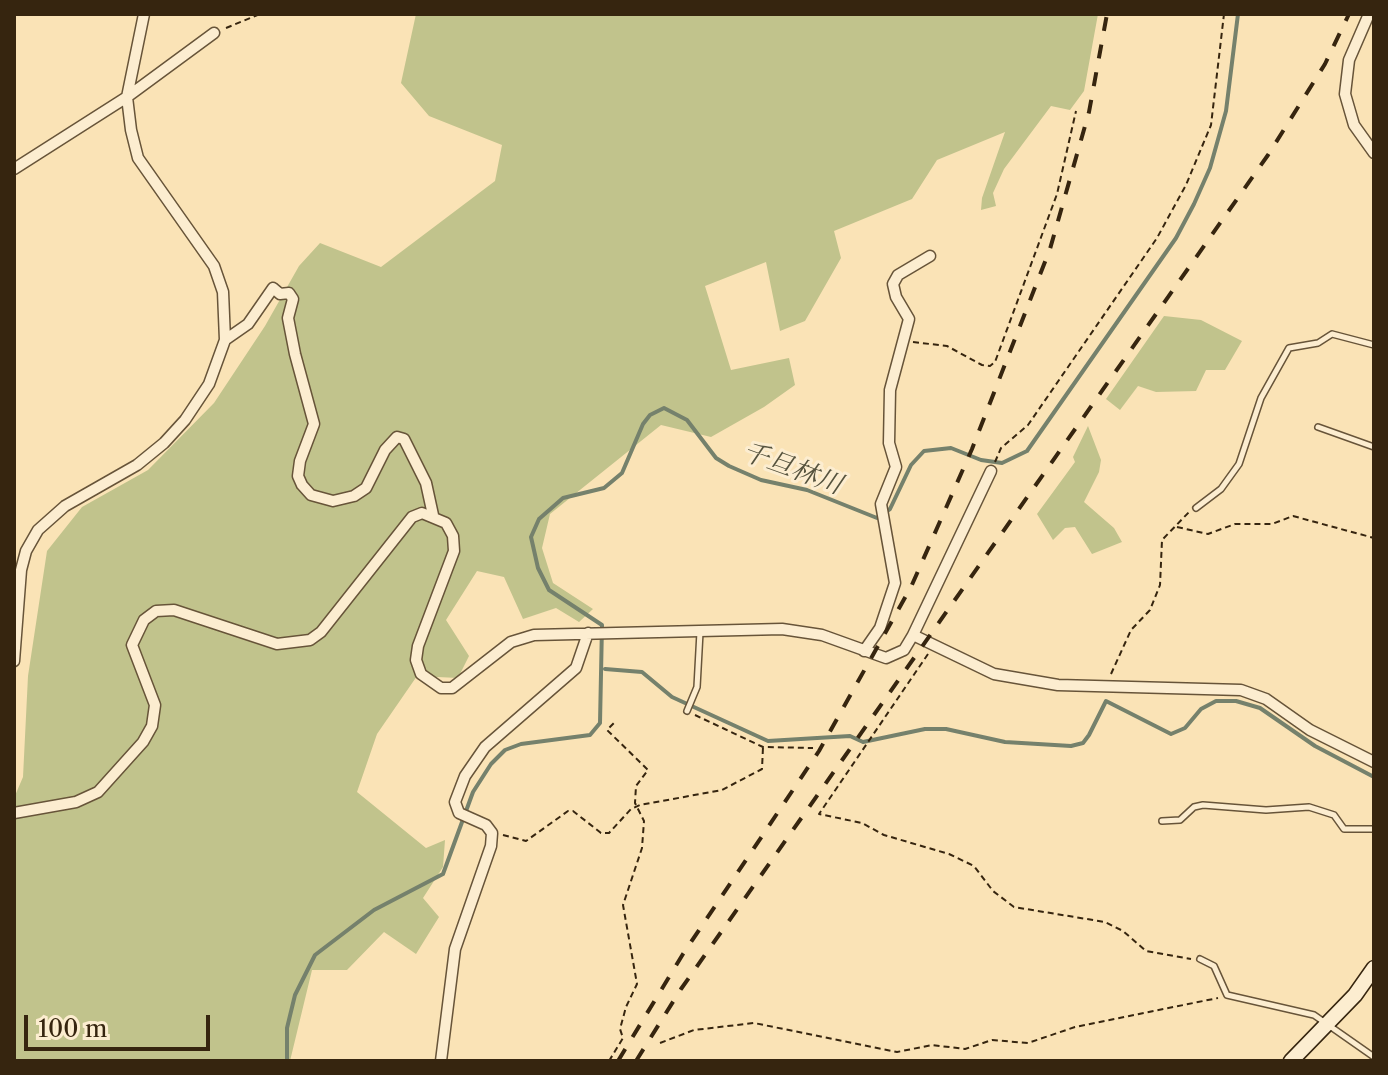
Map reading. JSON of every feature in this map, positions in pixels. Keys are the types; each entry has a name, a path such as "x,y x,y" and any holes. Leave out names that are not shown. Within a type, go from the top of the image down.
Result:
{"street":[{"path":"14,661 21,570 26,551 38,530 65,506 137,465 164,443 185,420 209,384 225,340 223,292 214,266 138,158 127,97 144,14"},
{"path":"1369,14 1349,60 1345,94 1354,125 1374,153"},
{"path":"14,169 127,97 214,33"},
{"path":"864,651 880,628 895,583 881,504 896,467 889,443 890,390 909,319 896,297 893,284 898,275 930,256"},
{"path":"225,340 248,324 273,288 280,294 289,293 293,299 288,318 314,424 312,438 300,461 298,476 302,485 311,495 333,501 354,496 366,488 385,450 397,437 404,439 426,483 433,515"},
{"path":"14,813 76,802 98,792 143,742 152,726 155,705 132,645 144,620 156,611 174,610 277,644 310,640 321,632 412,517 422,513 446,523 453,536 454,551 418,646 416,660 421,674 441,688 452,688 511,642 534,635 782,629 822,635 886,658 904,650 913,635 991,471"},
{"path":"441,1061 455,949 491,846 492,833 486,825 459,813 455,802 465,776 485,747 576,668 591,633"},
{"path":"913,635 994,674 1058,685 1241,690 1266,699 1310,730 1374,762"},
{"path":"1291,1061 1374,968"}],"lane":[{"path":"1196,508 1221,489 1239,464 1261,398 1289,348 1318,343 1332,334 1374,345"},
{"path":"1318,427 1374,447"},
{"path":"687,711 697,687 700,631"},
{"path":"1162,821 1180,820 1194,807 1203,805 1266,810 1309,807 1334,815 1344,829 1374,829"},
{"path":"1200,959 1214,966 1227,995 1299,1011 1327,1024 1374,1057"}],"path":[{"path":"214,33 260,14"},
{"path":"991,471 1001,448 1028,425 1157,238 1186,185 1211,125 1224,14"},
{"path":"904,342 947,346 982,365 990,366 995,362 1057,194 1076,111"},
{"path":"1108,687 1126,639 1153,602 1163,570 1159,554 1162,540 1184,515 1196,508"},
{"path":"1176,527 1208,534 1235,524 1272,524 1293,516 1374,538"},
{"path":"938,648 927,655 819,814 862,823 884,835 949,854 974,866 993,891 1014,907 1105,922 1123,931 1146,951 1172,958 1200,959"},
{"path":"687,711 763,747 813,748"},
{"path":"609,1061 623,1038 620,1029 637,984 623,905 642,848 644,821 636,807 636,786 648,770 607,730 616,721"},
{"path":"492,833 526,841 568,811 573,811 606,834 636,807 731,786 762,769 763,747"},
{"path":"660,1043 694,1030 754,1023 897,1052 932,1045 965,1049 992,1040 1028,1043 1075,1027 1174,1010 1227,995"}],"green space":[{"path":"416,14 1098,14 1084,91 1070,110 1051,106 1004,169 993,193 996,206 981,210 982,198 1005,132 937,160 912,199 834,231 841,258 805,321 780,331 766,262 705,286 731,370 789,358 795,385 711,437 661,425 550,514 542,548 553,583 593,609 579,622 556,608 523,619 504,577 477,571 446,620 469,656 458,678 417,676 377,734 357,792 426,848 445,840 443,867 423,898 439,917 416,954 384,932 347,970 312,970 290,1061 14,1061 14,798 23,777 28,676 47,551 82,507 148,470 214,403 265,326 299,266 320,243 381,267 495,181 502,145 429,116 401,83"},
{"path":"1164,316 1201,320 1242,341 1225,370 1206,370 1196,391 1156,392 1138,386 1120,410 1106,399"},
{"path":"1088,426 1101,460 1099,472 1084,502 1114,528 1122,542 1092,554 1075,527 1065,528 1053,540 1037,514 1075,462 1073,457"}],"waterway":[{"name":"千旦林川","path":"287,1061 287,1028 295,995 315,955 374,910 443,874 473,792 491,764 505,750 521,744 590,735 600,723 602,625 549,590 538,568 531,537 539,519 563,498 604,488 622,473 643,424 650,415 664,408 687,420 716,458 729,466 761,480 807,490 877,518 890,509 911,465 924,451 951,448 981,460 1002,463 1027,451 1176,238 1194,204 1210,168 1226,111 1238,14"},
{"path":"605,669 642,672 672,697 768,741 850,736 863,742 925,729 946,729 1005,742 1071,746 1083,743 1106,701 1171,734 1185,728 1201,709 1216,701 1236,701 1260,708 1315,746 1374,777"}],"railway":[{"path":"618,1061 683,954 819,751 911,587 972,449 1050,249 1089,112 1107,14"},
{"path":"636,1061 681,989 1268,155 1325,64 1349,14"}]}
